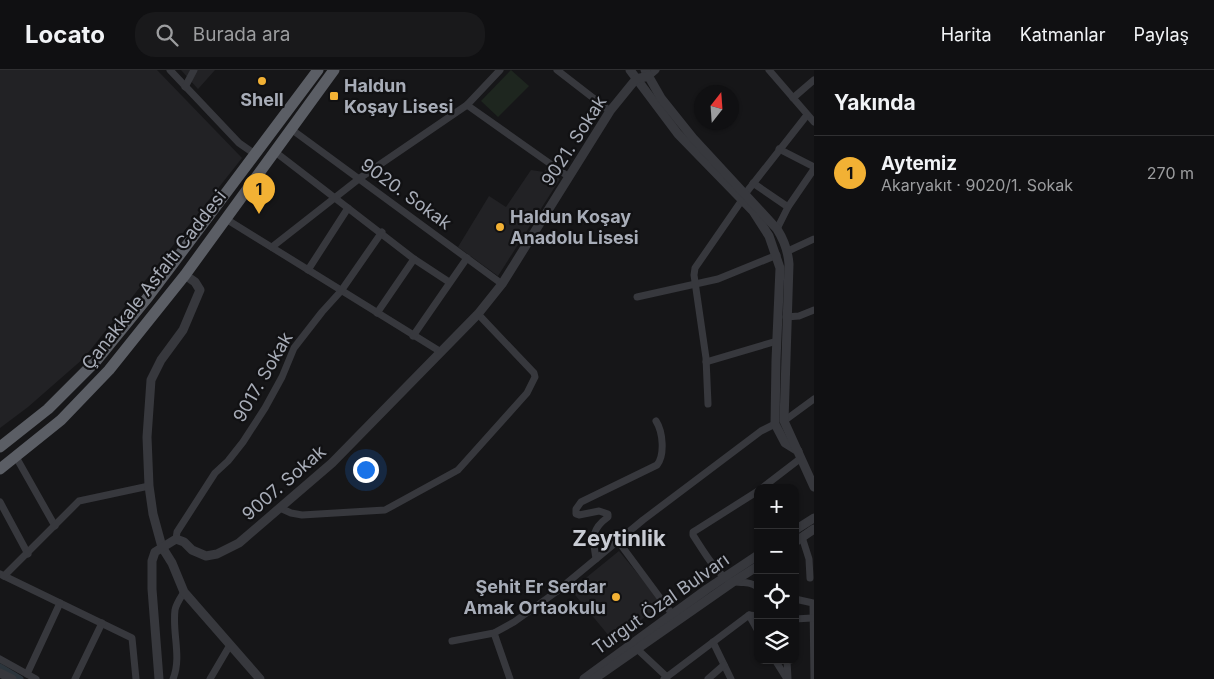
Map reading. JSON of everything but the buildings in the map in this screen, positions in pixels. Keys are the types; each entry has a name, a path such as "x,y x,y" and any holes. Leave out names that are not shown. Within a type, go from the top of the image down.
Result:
{"highway":[{"name":"Çanakkale Asfaltı Caddesi","path":"0,447 48,409 96,361 148,297 318,70"},
{"name":"Çanakkale Asfaltı Caddesi","path":"0,469 61,420 109,370 185,275 334,70"}],"street":[{"path":"170,70 239,143 255,154"},
{"path":"185,87 194,70"},
{"path":"272,247 360,178 466,105 498,70"},
{"path":"557,70 610,111"},
{"path":"630,70 678,134 777,229 788,251 779,422"},
{"path":"769,70 814,122"},
{"path":"636,79 650,72 661,98 744,197 770,236 778,255 781,280 777,341 779,422 785,443 799,455 814,487"},
{"name":"9021. Sokak","path":"502,284 610,111 636,79"},
{"path":"793,98 814,80"},
{"path":"466,105 569,177"},
{"path":"708,404 706,362 695,284 695,268 753,183 807,115"},
{"name":"9020. Sokak","path":"291,129 502,284"},
{"path":"777,229 788,207 814,168 779,149"},
{"path":"274,151 382,232 414,259 449,282"},
{"path":"753,183 788,207"},
{"path":"308,270 348,208"},
{"path":"226,219 441,352"},
{"name":"9017. Sokak","path":"176,539 177,532 215,473 228,461 243,442 265,408 282,377 294,348 341,291 382,232"},
{"path":"638,297 718,280 814,239"},
{"path":"413,336 467,258"},
{"path":"377,313 414,259"},
{"path":"185,275 195,282 200,290 183,330 161,360 151,380 147,437 149,486 153,514 162,547 172,563 184,592 255,677"},
{"name":"9007. Sokak","path":"176,539 184,542 192,550 206,556 217,554 239,544 332,463 478,314 502,284"},
{"path":"786,317 799,316 814,310"},
{"path":"280,508 302,515 385,510 458,470 527,393 535,377 534,373 478,314"},
{"path":"706,362 777,341"},
{"path":"452,641 494,633 514,622 556,592 618,541 761,431 779,422 814,399"},
{"path":"596,559 593,543 595,531 598,525 608,517 608,514 599,511 579,515 576,514 576,509 581,502 657,465 662,454 659,425 656,421"},
{"path":"766,484 799,455"},
{"path":"16,457 55,526"},
{"path":"136,679 132,638 2,575 28,554 78,501 149,486"},
{"path":"754,494 694,532 693,535 728,580 746,581 754,585"},
{"path":"0,502 28,554"},
{"path":"797,529 814,518"},
{"path":"810,578 809,559 799,540 814,529"},
{"path":"159,679 152,589 152,561 155,552 176,539"},
{"path":"618,541 672,614"},
{"name":"Turgut Özal Bulvarı","path":"584,679 634,647 728,580 754,558"},
{"name":"Turgut Özal Bulvarı","path":"594,679 672,614 728,580 754,568"},
{"path":"173,679 176,672 177,656 175,610 184,592"},
{"path":"799,600 813,604 814,679"},
{"path":"26,674 60,603"},
{"path":"634,647 666,678 749,615 754,616"},
{"path":"749,615 754,624"},
{"path":"799,619 812,618"},
{"path":"75,679 102,623"},
{"path":"494,633 510,679"},
{"path":"713,642 732,679"},
{"path":"210,679 230,645"},
{"path":"0,659 36,679"},
{"path":"778,664 788,679"},
{"path":"787,664 788,679"},
{"path":"708,679 724,665"},
{"path":"0,673 12,679"}],"shaded area":[{"path":"0,70 157,70 242,158 84,358 28,407 0,428"},
{"path":"181,70 215,70 198,89"},
{"path":"511,70 529,86 498,117 481,101"},
{"name":"Haldun Koşay Anadolu Lisesi","path":"547,168 560,179 498,276 458,247 489,196 506,207 531,170 544,172"},
{"name":"Şehit Er Serdar Amak Ortaokulu","path":"619,551 662,603 614,642 571,590"}],"waterway":[{"path":"0,667 20,679"}],"place":[{"name":"Shell","path":"262,81"},
{"name":"Haldun Koşay Lisesi","path":"334,96"},
{"name":"Aytemiz","path":"259,214"},
{"name":"Haldun Koşay Anadolu Lisesi","path":"500,227"},
{"name":"Şehit Er Serdar Amak Ortaokulu","path":"616,597"}],"district":[{"name":"Zeytinlik","path":"619,538"}]}
